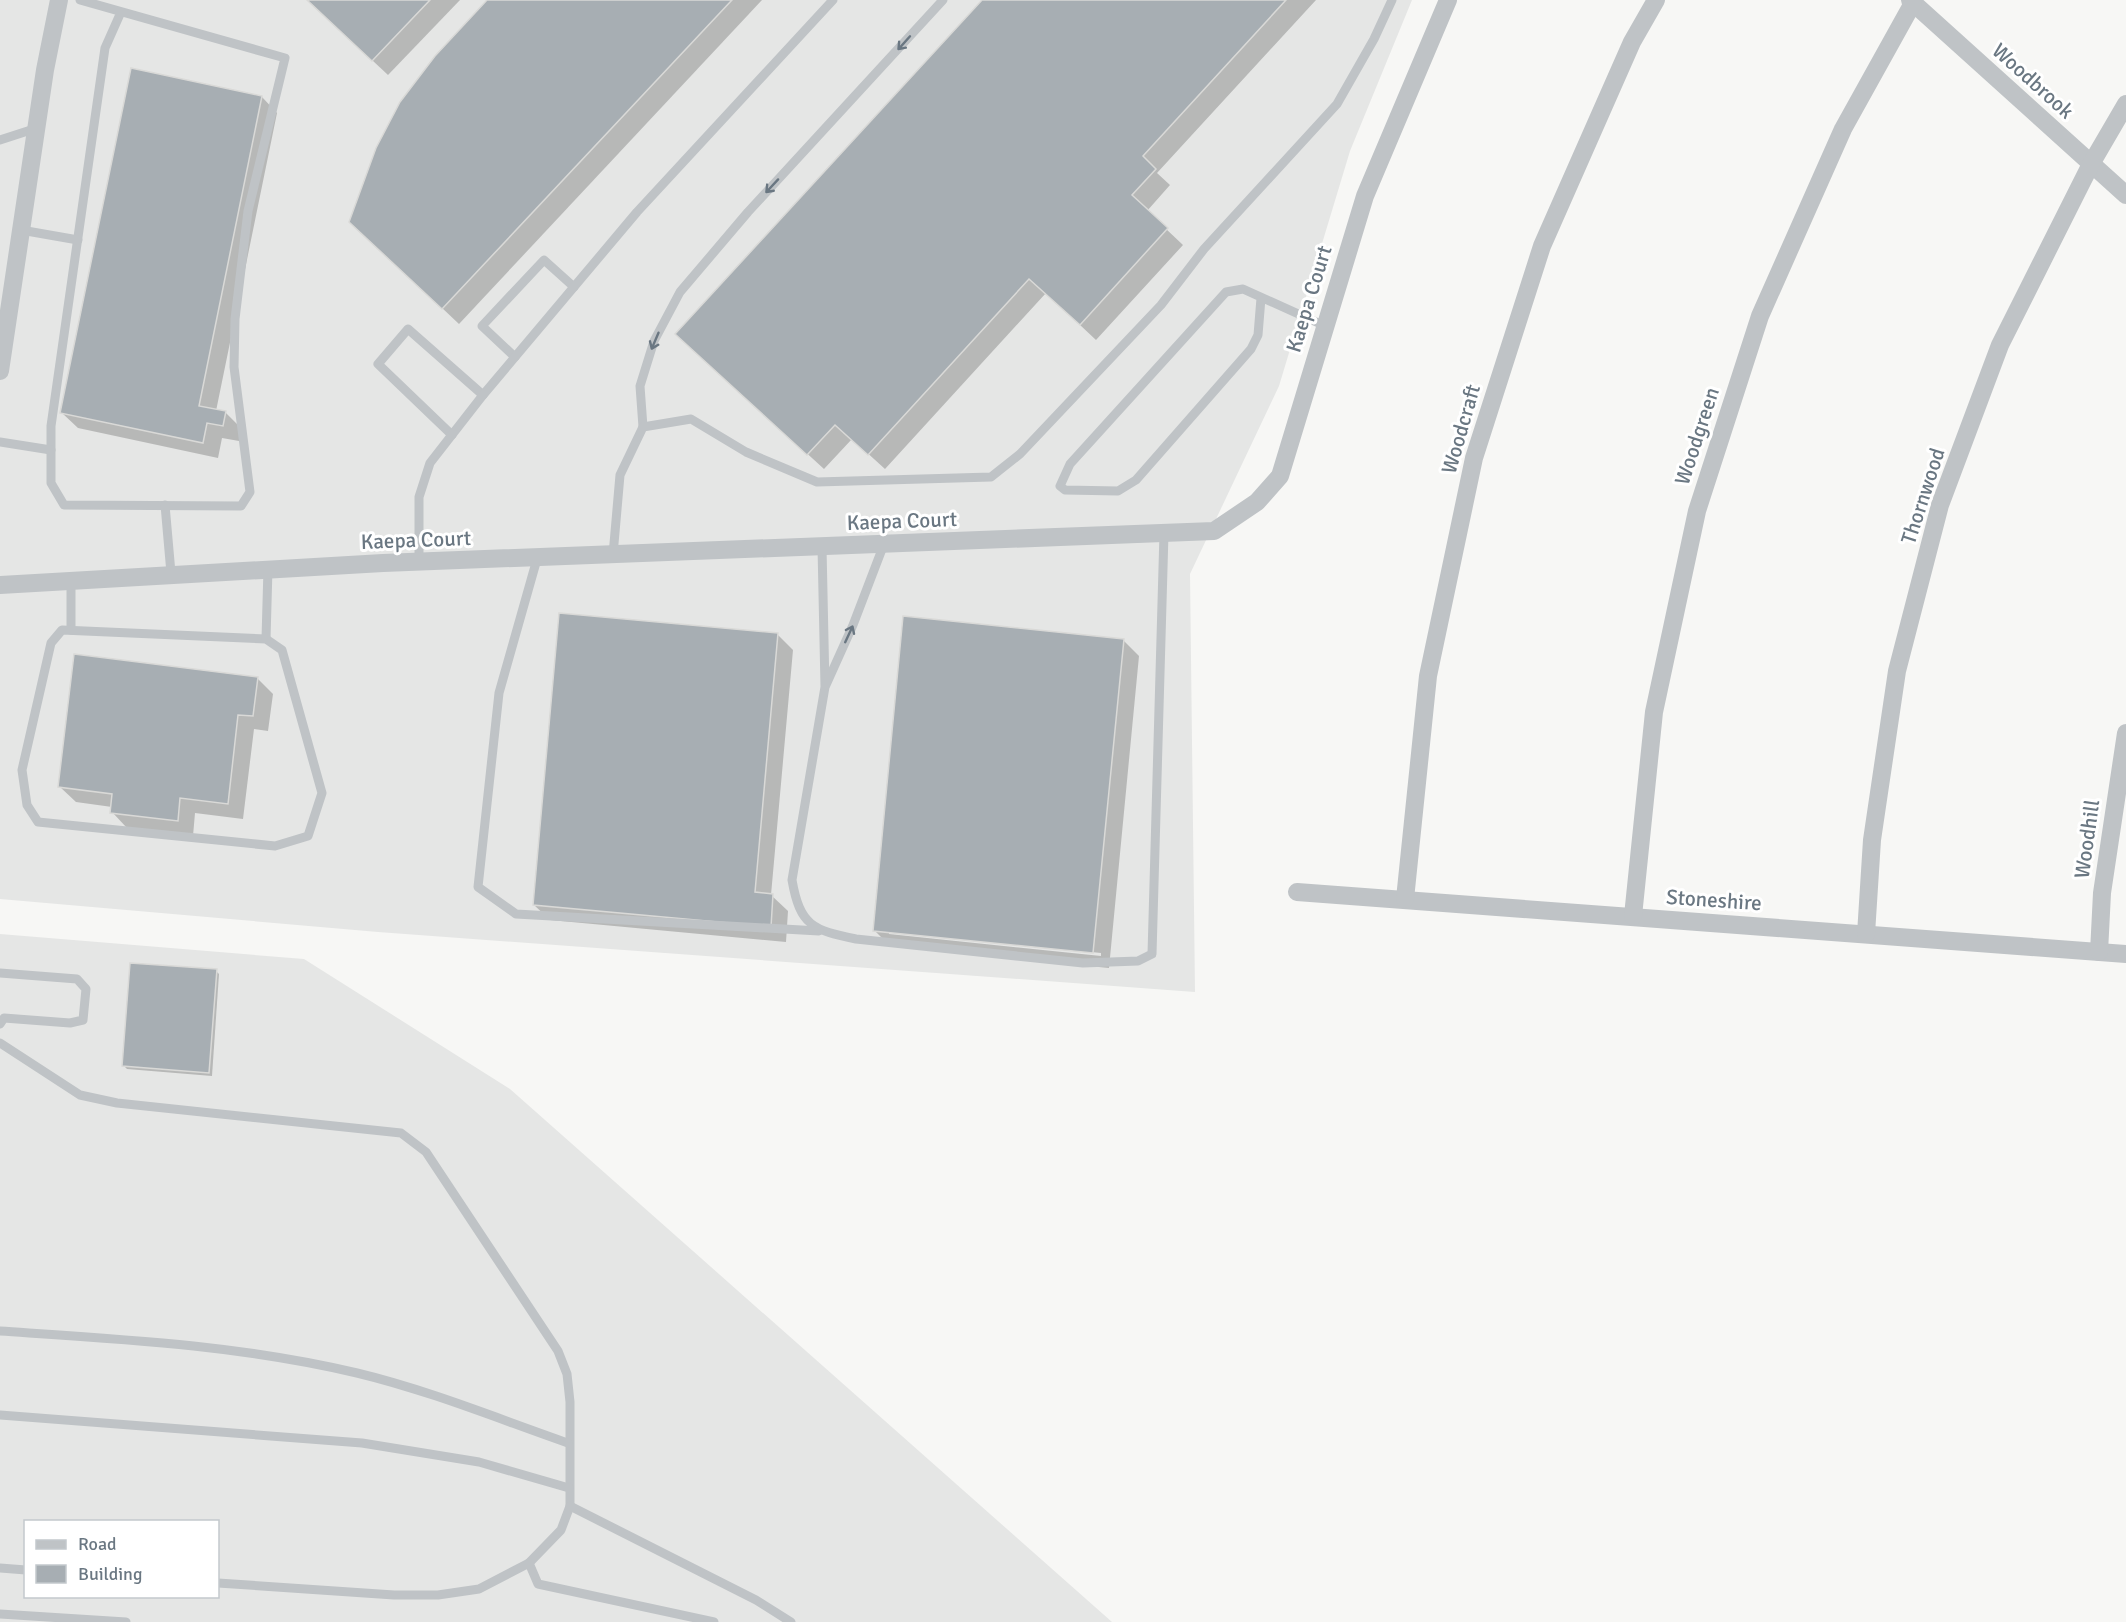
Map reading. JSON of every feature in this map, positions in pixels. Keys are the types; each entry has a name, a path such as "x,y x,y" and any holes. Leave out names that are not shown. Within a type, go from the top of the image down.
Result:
{"street":[{"path":"0,371 59,0"},
{"name":"Kaepa Court","path":"0,585 268,568 1214,531 1257,501 1280,476 1365,196 1449,0"},
{"name":"Woodcraft","path":"1405,899 1428,676 1474,458 1542,246 1632,42 1656,0"},
{"name":"Woodbrook","path":"1911,2 2126,195"},
{"name":"Woodgreen","path":"1633,916 1654,712 1697,511 1760,316 1843,129 1911,2"},
{"name":"Thornwood","path":"1866,934 1872,840 1897,671 1940,505 2000,345 2091,164 2126,104"},
{"name":"Woodhill","path":"2099,952 2103,893 2126,733"},
{"name":"Stoneshire","path":"1298,892 2126,954"}],"lane":[{"path":"80,0 285,58 248,211 235,319 234,367 250,492 241,506 64,505 51,483 51,426 105,48 121,12"},
{"path":"419,562 419,497 430,463 483,395 637,212 833,0"},
{"path":"613,555 621,476 644,427 640,386 654,340 680,292 748,212 943,0"},
{"path":"644,427 691,419 746,452 817,482 991,477 1020,454 1161,305 1204,249 1337,104 1374,39 1392,0"},
{"path":"0,140 37,128"},
{"path":"21,230 78,240"},
{"path":"515,357 482,326 544,260 573,287"},
{"path":"1261,298 1258,335 1251,349 1137,480 1118,491 1065,490 1060,486 1059,482 1070,464 1216,302 1235,289 1242,289 1325,326"},
{"path":"452,435 378,364 408,329 483,395"},
{"path":"0,442 51,450"},
{"path":"165,505 171,573"},
{"path":"537,558 499,693 478,887 516,914 819,931 856,939 1083,963 1138,961 1152,954 1164,533"},
{"path":"825,687 854,625 884,544"},
{"path":"819,931 797,908 792,880 825,687 822,547"},
{"path":"266,639 268,568"},
{"path":"71,580 71,630"},
{"path":"62,630 266,639 282,650 322,793 308,836 275,846 38,822 27,806 22,770 51,643 62,630"},
{"path":"0,973 77,979 86,989 83,1020 70,1023 4,1018 0,1024"},
{"path":"0,1043 80,1095 117,1103 401,1133 426,1152 558,1351 567,1374 570,1506 561,1530 529,1563 479,1590 438,1595 394,1595 219,1583"},
{"path":"0,1331 171,1342 286,1359 358,1373 568,1443"},
{"path":"0,1415 362,1443 479,1462 569,1488"},
{"path":"570,1506 756,1600 791,1622"},
{"path":"529,1563 538,1584 714,1622"},
{"path":"0,1569 24,1570"},
{"path":"0,1614 126,1622"}],"shaded area":[{"path":"0,0 1412,0 1350,151 1279,386 1190,574 1195,992 378,932 0,899"},
{"path":"0,934 304,959 510,1089 1112,1622 0,1622"}],"building":[{"path":"307,0 430,0 372,61"},
{"path":"487,0 732,0 442,309 349,222 376,148 400,102 435,56"},
{"path":"982,0 1286,0 1143,156 1156,169 1132,195 1168,228 1080,325 1029,279 868,455 835,425 807,455 675,334"},
{"path":"131,68 262,96 199,406 226,411 223,426 207,423 203,443 60,413"},
{"path":"559,613 778,633 755,892 773,894 771,927 533,905"},
{"path":"903,616 1124,639 1093,953 873,931"},
{"path":"74,654 258,677 253,716 238,715 228,804 180,798 178,821 110,813 112,794 58,787"},
{"path":"130,963 217,969 209,1073 122,1066"}]}
